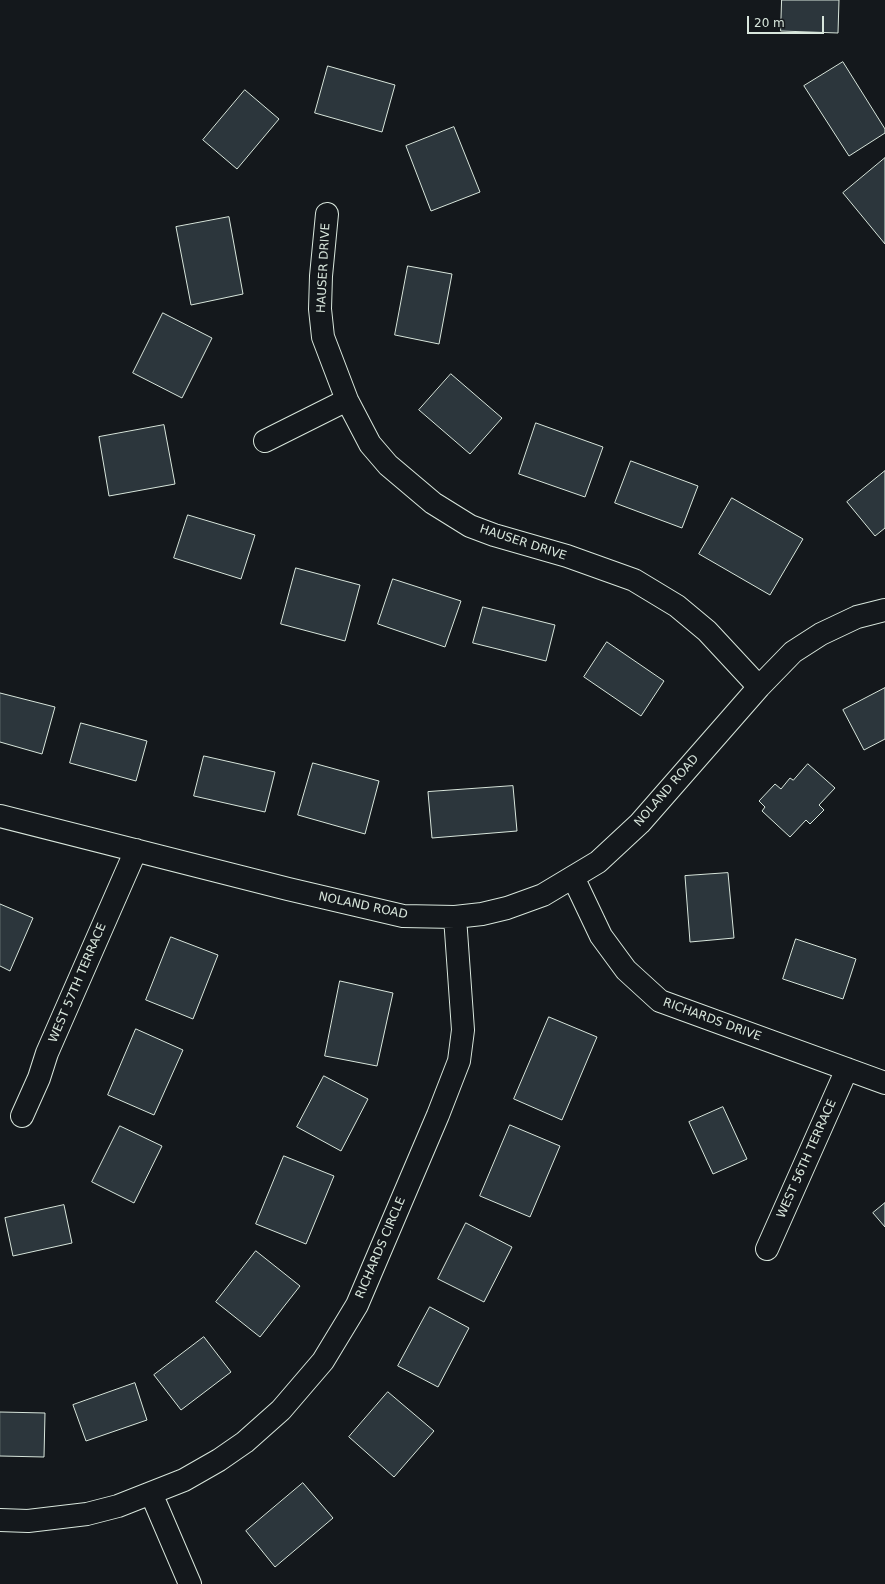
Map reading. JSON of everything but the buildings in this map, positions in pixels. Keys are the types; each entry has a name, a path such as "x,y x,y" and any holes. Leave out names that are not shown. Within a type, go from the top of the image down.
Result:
{"street":[{"name":"HAUSER DRIVE","path":"327,214 321,276 320,310 324,337 347,400 370,444 388,465 433,503 470,526 494,535 567,556 634,580 677,606 707,631 759,686"},
{"path":"265,441 347,400"},
{"name":"NOLAND ROAD","path":"0,816 288,889 403,916 455,917 482,914 507,908 543,895 598,862 640,823 759,686 793,652 821,634 857,617 885,610"},
{"name":"WEST 57TH TERRACE","path":"22,1116 39,1078 47,1053 136,850"},
{"name":"RICHARDS DRIVE","path":"573,877 601,936 626,970 660,1002 885,1083"},
{"name":"RICHARDS CIRCLE","path":"0,1520 28,1521 87,1514 118,1506 184,1480 219,1460 245,1442 281,1410 323,1361 357,1305 438,1115 459,1061 463,1030 455,917"},
{"name":"WEST 56TH TERRACE","path":"767,1249 847,1069"},
{"path":"151,1493 190,1584"}]}
